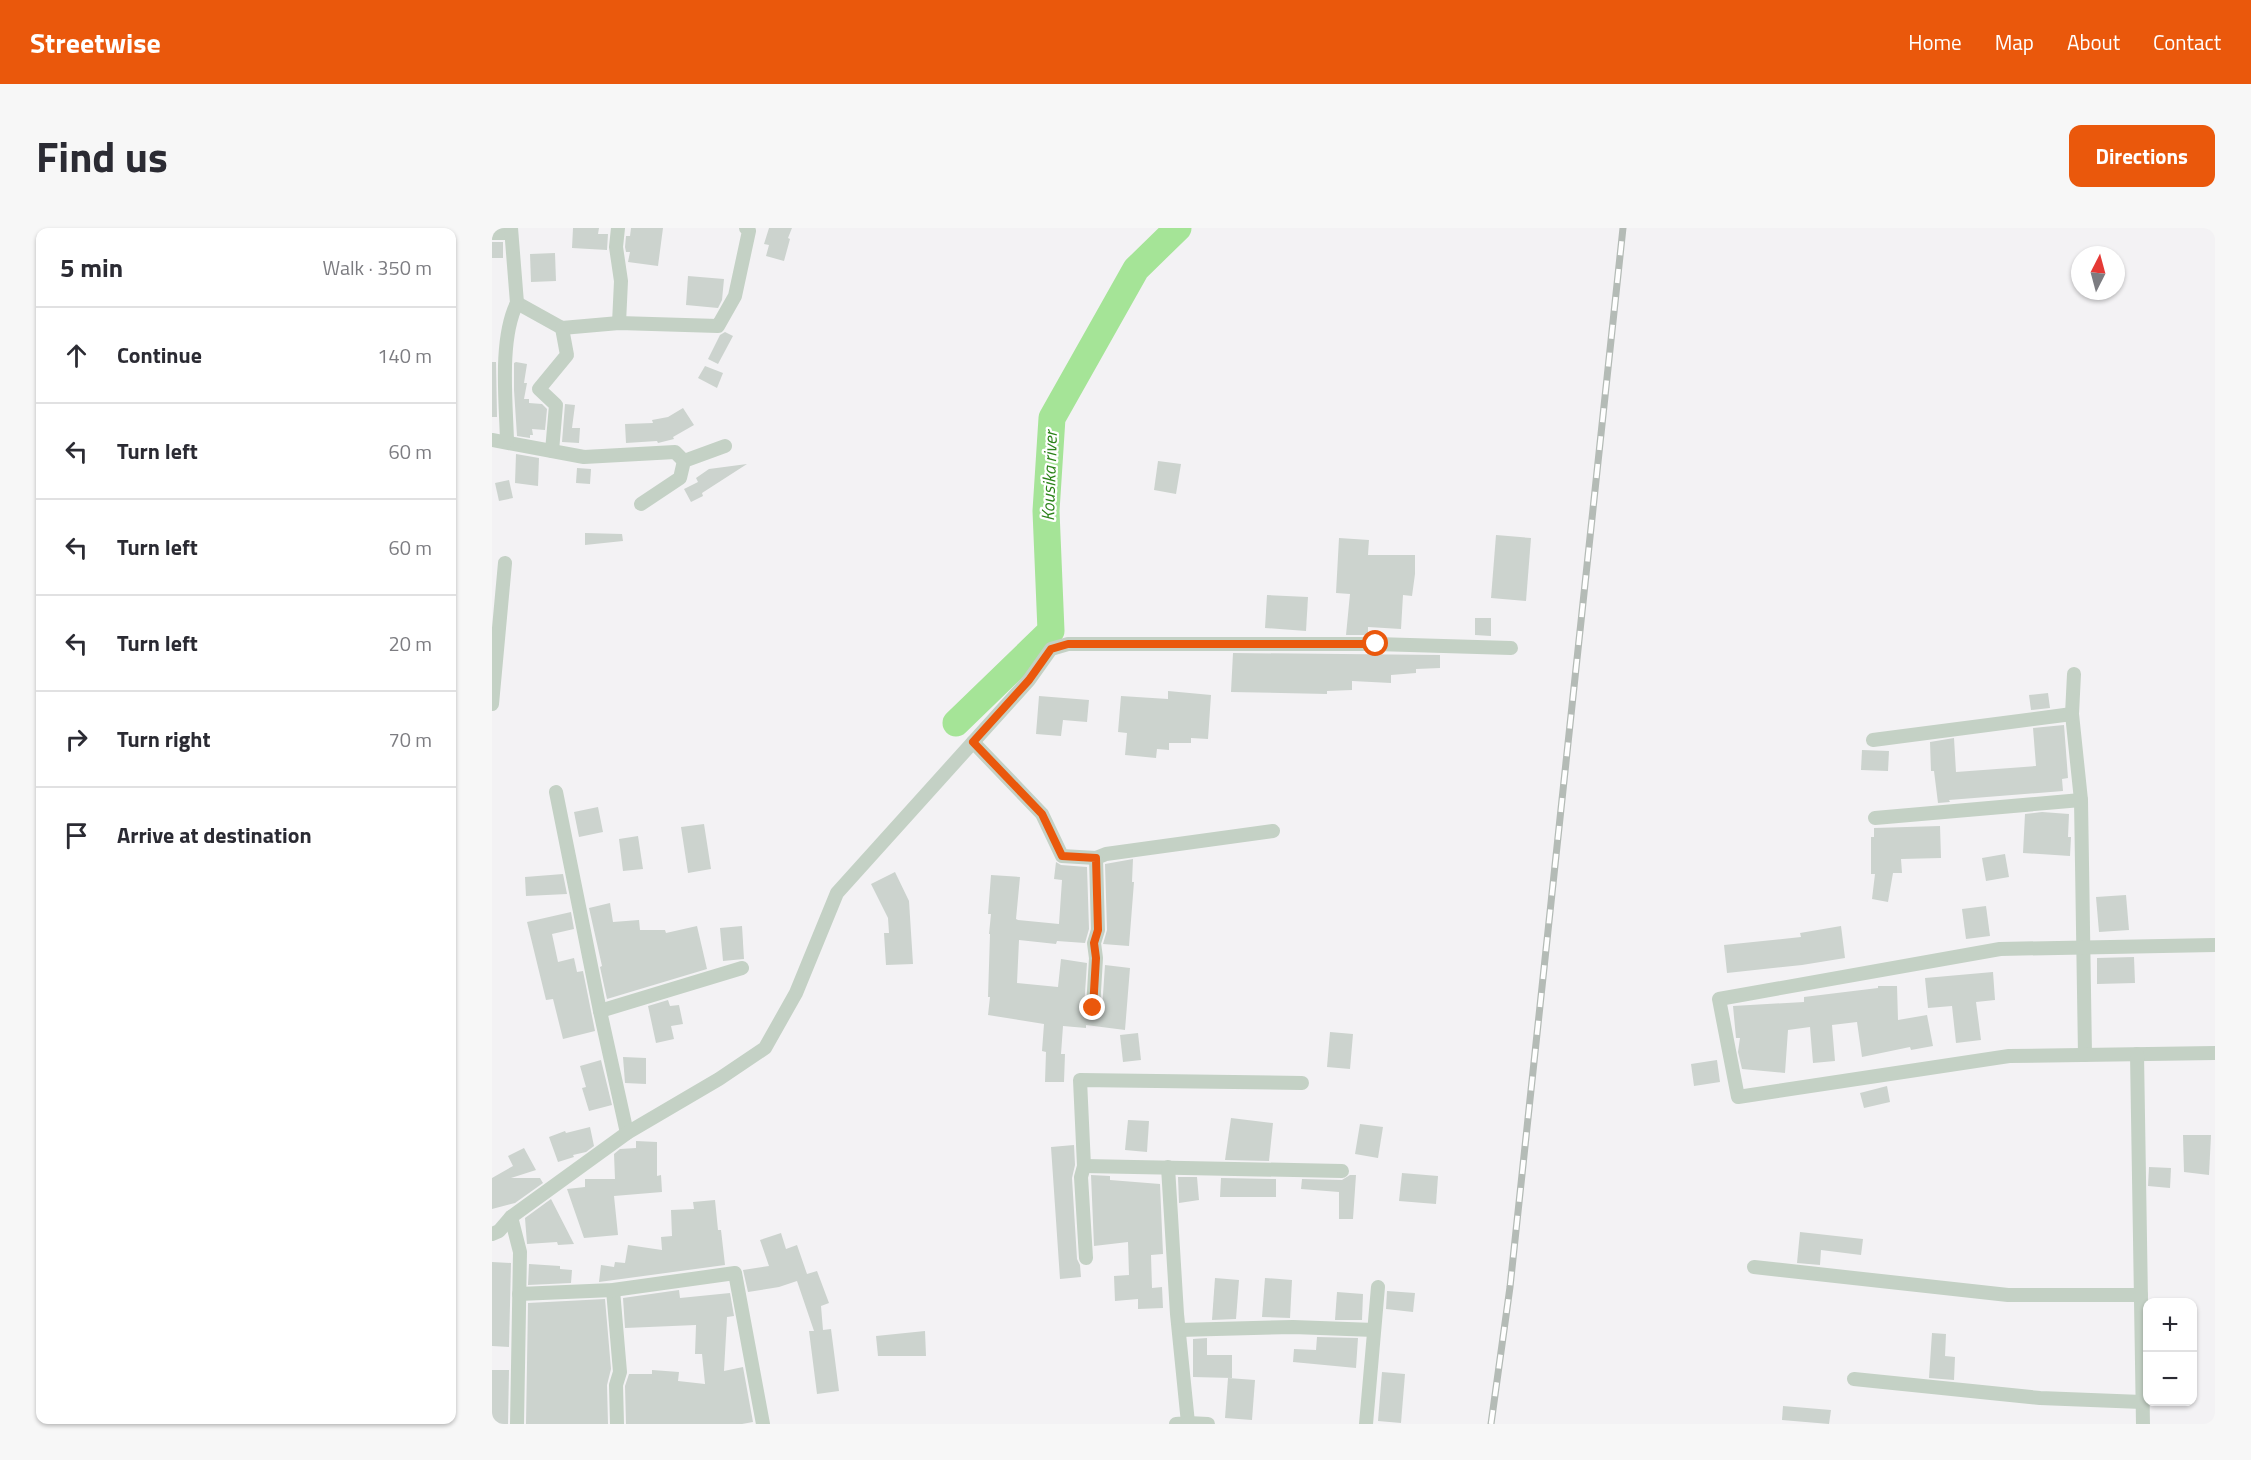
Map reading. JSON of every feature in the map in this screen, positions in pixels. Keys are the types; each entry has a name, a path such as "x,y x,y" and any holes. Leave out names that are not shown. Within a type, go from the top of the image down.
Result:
{"street":[{"path":"618,228 616,247 621,281 619,323"},
{"path":"517,303 562,328 619,323 718,326 735,296 749,231 746,228"},
{"path":"492,233 511,231 517,303 512,313 505,364 507,441"},
{"path":"552,451 556,405 539,389 567,355 562,328"},
{"path":"492,440 584,456 675,452 684,461"},
{"path":"684,461 725,446"},
{"path":"640,504 681,478 684,461"},
{"path":"492,704 505,563"},
{"path":"492,1234 499,1232 511,1217 627,1133 719,1079 765,1048 796,993 837,893 1029,680 1051,649 1068,644 1376,644 1511,648"},
{"path":"2074,674 2072,714 2081,800 2085,1055"},
{"path":"1873,740 2072,714"},
{"path":"973,742 1042,814 1062,856 1096,858 1106,854 1273,831"},
{"path":"556,792 627,1133"},
{"path":"1875,818 2081,800"},
{"path":"1093,1008 1096,958 1094,943 1098,930 1096,858"},
{"path":"2215,945 2000,949 1719,999 1738,1097 2010,1056 2215,1053"},
{"path":"600,1011 742,968"},
{"path":"2137,1054 2143,1424"},
{"path":"1086,1258 1081,1177 1084,1166 1080,1080 1302,1083"},
{"path":"1084,1166 1342,1171"},
{"path":"1168,1167 1179,1330 1182,1423 1208,1424"},
{"path":"511,1217 520,1252 517,1424"},
{"path":"1754,1267 2008,1295 2141,1295"},
{"path":"519,1294 613,1290 735,1273 763,1424"},
{"path":"1366,1424 1378,1287"},
{"path":"613,1290 620,1372 616,1385 617,1424"},
{"path":"1179,1330 1293,1327 1374,1330"},
{"path":"1854,1378 2040,1398 2142,1402"}],"building":[{"path":"573,228 599,228 598,234 608,234 607,250 572,248"},
{"path":"631,228 663,228 658,266 628,262 630,252 626,252 625,247 626,236 630,236"},
{"path":"769,228 792,228 784,261 766,256 769,245 764,244"},
{"path":"492,242 503,242 503,258 492,258"},
{"path":"555,253 556,281 531,282 530,254"},
{"path":"688,276 724,279 722,300 718,308 686,305"},
{"path":"725,332 733,336 718,364 708,359 720,335"},
{"path":"492,362 496,362 497,417 492,417"},
{"path":"514,363 527,364 524,399 529,399 529,403 542,404 547,409 545,430 532,429 533,435 530,435 530,438 517,436 514,390"},
{"path":"705,366 723,373 717,388 698,378"},
{"path":"565,404 575,405 572,428 580,428 579,443 562,442"},
{"path":"683,408 694,425 673,437 674,439 658,443 657,441 626,443 625,424 653,423 652,420 668,417"},
{"path":"516,454 539,458 538,486 515,483"},
{"path":"1158,461 1181,464 1176,494 1154,490"},
{"path":"747,464 691,502 684,489 698,482 696,478 709,469"},
{"path":"577,468 591,469 590,484 576,483"},
{"path":"509,480 513,498 499,501 495,483"},
{"path":"585,533 622,534 623,541 585,545"},
{"path":"1496,535 1531,538 1526,601 1491,598"},
{"path":"1339,538 1369,540 1368,555 1415,555 1412,596 1403,595 1401,629 1368,627 1368,635 1346,635 1350,594 1336,593"},
{"path":"1267,595 1308,597 1306,631 1265,628"},
{"path":"1475,618 1491,618 1491,636 1475,635"},
{"path":"1233,653 1440,655 1440,668 1416,669 1416,673 1391,675 1391,683 1352,681 1352,690 1327,691 1327,694 1231,692"},
{"path":"1168,691 1211,695 1208,739 1191,738 1191,743 1169,743 1169,750 1157,749 1156,758 1125,755 1127,733 1118,732 1121,696 1168,699"},
{"path":"2048,693 2050,708 2031,710 2029,695"},
{"path":"1039,696 1089,700 1087,722 1063,720 1061,736 1036,734"},
{"path":"2064,725 2068,778 2062,779 2063,791 1949,800 1950,802 1938,803 1934,771 1931,771 1930,742 1954,738 1956,772 2036,766 2033,728"},
{"path":"1862,750 1889,751 1888,771 1861,770"},
{"path":"598,807 603,832 579,837 574,812"},
{"path":"2042,812 2069,814 2070,856 2023,853 2025,814"},
{"path":"704,824 711,869 688,873 681,827"},
{"path":"1940,826 1941,858 1901,859 1902,873 1893,873 1888,902 1872,899 1875,874 1871,874 1871,837 1874,837 1874,828"},
{"path":"638,836 643,869 623,871 619,839"},
{"path":"2005,854 2009,877 1986,881 1982,858"},
{"path":"1133,859 1132,882 1134,882 1129,946 1103,944 1107,930 1105,864"},
{"path":"1056,862 1061,865 1087,867 1089,929 1085,943 1057,941 1056,944 1019,940 1017,983 1058,987 1061,959 1087,963 1084,1008 1088,1015 1093,1017 1102,1009 1105,965 1130,968 1125,1030 1086,1025 1086,1028 1063,1026 1061,1054 1065,1054 1064,1082 1045,1082 1046,1052 1042,1051 1044,1024 988,1015 991,914 988,914 991,875 1020,877 1016,919 1059,924 1062,880 1054,879"},
{"path":"895,872 909,901 913,964 886,965 884,933 889,933 888,918 871,884"},
{"path":"563,874 567,894 526,896 525,877"},
{"path":"2126,895 2129,930 2099,932 2096,897"},
{"path":"610,903 613,922 639,920 640,930 665,930 666,933 697,926 707,969 607,999 589,908"},
{"path":"1986,906 1990,936 1966,939 1962,909"},
{"path":"571,912 574,929 552,934 558,962 574,958 577,972 583,971 595,1031 563,1039 553,999 546,1000 527,922"},
{"path":"742,926 744,959 723,961 720,928"},
{"path":"1841,926 1845,958 1727,973 1724,945 1801,937 1800,933"},
{"path":"2134,957 2135,983 2097,984 2097,958"},
{"path":"1993,972 1995,1000 1976,1002 1981,1040 1956,1043 1952,1006 1928,1008 1925,978"},
{"path":"1878,986 1897,986 1898,1020 1927,1015 1933,1046 1911,1050 1910,1047 1862,1057 1857,1022 1832,1025 1835,1061 1813,1063 1810,1027 1788,1030 1785,1073 1742,1069 1738,1052 1740,1038 1736,1038 1733,1006 1804,1002 1804,997 1878,988"},
{"path":"668,1000 670,1006 679,1005 683,1024 671,1026 674,1039 656,1043 648,1006"},
{"path":"1330,1032 1353,1034 1350,1069 1327,1067"},
{"path":"1138,1033 1141,1060 1123,1062 1120,1035"},
{"path":"623,1057 646,1058 646,1084 625,1083"},
{"path":"601,1060 612,1105 589,1111 582,1088 586,1087 580,1066"},
{"path":"1717,1060 1720,1082 1694,1086 1691,1064"},
{"path":"1887,1086 1890,1102 1864,1108 1860,1093"},
{"path":"1231,1118 1273,1123 1269,1161 1225,1160"},
{"path":"1128,1120 1149,1121 1147,1152 1125,1150"},
{"path":"1360,1124 1383,1127 1378,1158 1355,1154"},
{"path":"590,1127 594,1146 586,1152 558,1162 549,1137 565,1131 566,1133"},
{"path":"2183,1135 2211,1135 2209,1175 2184,1172"},
{"path":"636,1141 657,1142 657,1176 661,1175 662,1192 614,1196 618,1235 584,1238 567,1189 585,1187 585,1179 615,1179 614,1154 620,1149 636,1148"},
{"path":"1074,1145 1075,1165 1072,1178 1077,1259 1081,1277 1060,1279 1051,1147"},
{"path":"524,1148 536,1170 511,1178 540,1178 543,1183 515,1203 492,1209 492,1178 513,1166 508,1156"},
{"path":"2149,1167 2171,1168 2170,1188 2148,1186"},
{"path":"1402,1173 1438,1176 1436,1204 1399,1201"},
{"path":"1091,1175 1110,1176 1110,1180 1160,1184 1163,1254 1151,1255 1152,1288 1162,1287 1163,1308 1138,1309 1138,1299 1115,1301 1114,1276 1129,1275 1128,1242 1094,1246"},
{"path":"1350,1175 1356,1175 1353,1219 1339,1219 1339,1192 1301,1189 1302,1179 1342,1180"},
{"path":"1178,1177 1197,1177 1199,1200 1179,1203"},
{"path":"1221,1178 1276,1179 1276,1197 1220,1197"},
{"path":"551,1199 574,1244 558,1245 557,1242 527,1244 525,1218"},
{"path":"715,1200 725,1265 599,1282 601,1265 614,1267 615,1262 625,1263 628,1245 662,1250 661,1237 672,1236 671,1210 694,1209 693,1202"},
{"path":"1800,1232 1863,1239 1861,1255 1821,1250 1820,1265 1797,1263"},
{"path":"781,1233 786,1249 797,1245 807,1274 817,1271 829,1303 821,1306 823,1330 831,1329 839,1391 817,1394 809,1331 814,1331 797,1281 779,1287 748,1292 743,1270 769,1266 760,1240"},
{"path":"492,1262 511,1263 509,1347 492,1346"},
{"path":"529,1264 560,1266 560,1269 572,1270 571,1283 528,1285"},
{"path":"1215,1278 1239,1280 1236,1319 1212,1320"},
{"path":"1265,1278 1292,1280 1290,1318 1262,1317"},
{"path":"679,1290 680,1298 730,1293 734,1316 727,1317 724,1371 743,1367 753,1422 742,1424 626,1424 625,1386 629,1374 652,1374 652,1370 679,1372 678,1381 705,1384 702,1354 695,1354 696,1325 625,1328 623,1298"},
{"path":"1387,1291 1415,1293 1413,1312 1386,1309"},
{"path":"1337,1292 1363,1294 1362,1320 1335,1320"},
{"path":"605,1299 611,1369 607,1385 608,1424 526,1424 528,1303"},
{"path":"925,1331 926,1356 878,1356 876,1336"},
{"path":"1932,1333 1946,1334 1945,1356 1955,1357 1954,1380 1929,1378"},
{"path":"1317,1337 1358,1338 1356,1368 1293,1362 1294,1349 1316,1350"},
{"path":"1207,1338 1207,1355 1232,1355 1232,1378 1193,1377 1193,1339"},
{"path":"492,1370 509,1370 508,1424 492,1424"},
{"path":"1382,1372 1405,1374 1401,1423 1378,1421"},
{"path":"1228,1378 1255,1380 1252,1420 1225,1418"},
{"path":"1783,1406 1831,1410 1829,1424 1782,1420"}],"waterway":[{"name":"Kousika river","path":"956,723 1051,631 1046,511 1052,418 1136,269 1178,228"}],"railway":[{"path":"1491,1424 1510,1287 1623,228"}],"route":[{"path":"1093,1008 1096,958 1094,943 1098,930 1096,858 1062,856 1042,814 973,742 1029,680 1051,649 1068,644 1376,644"}]}
